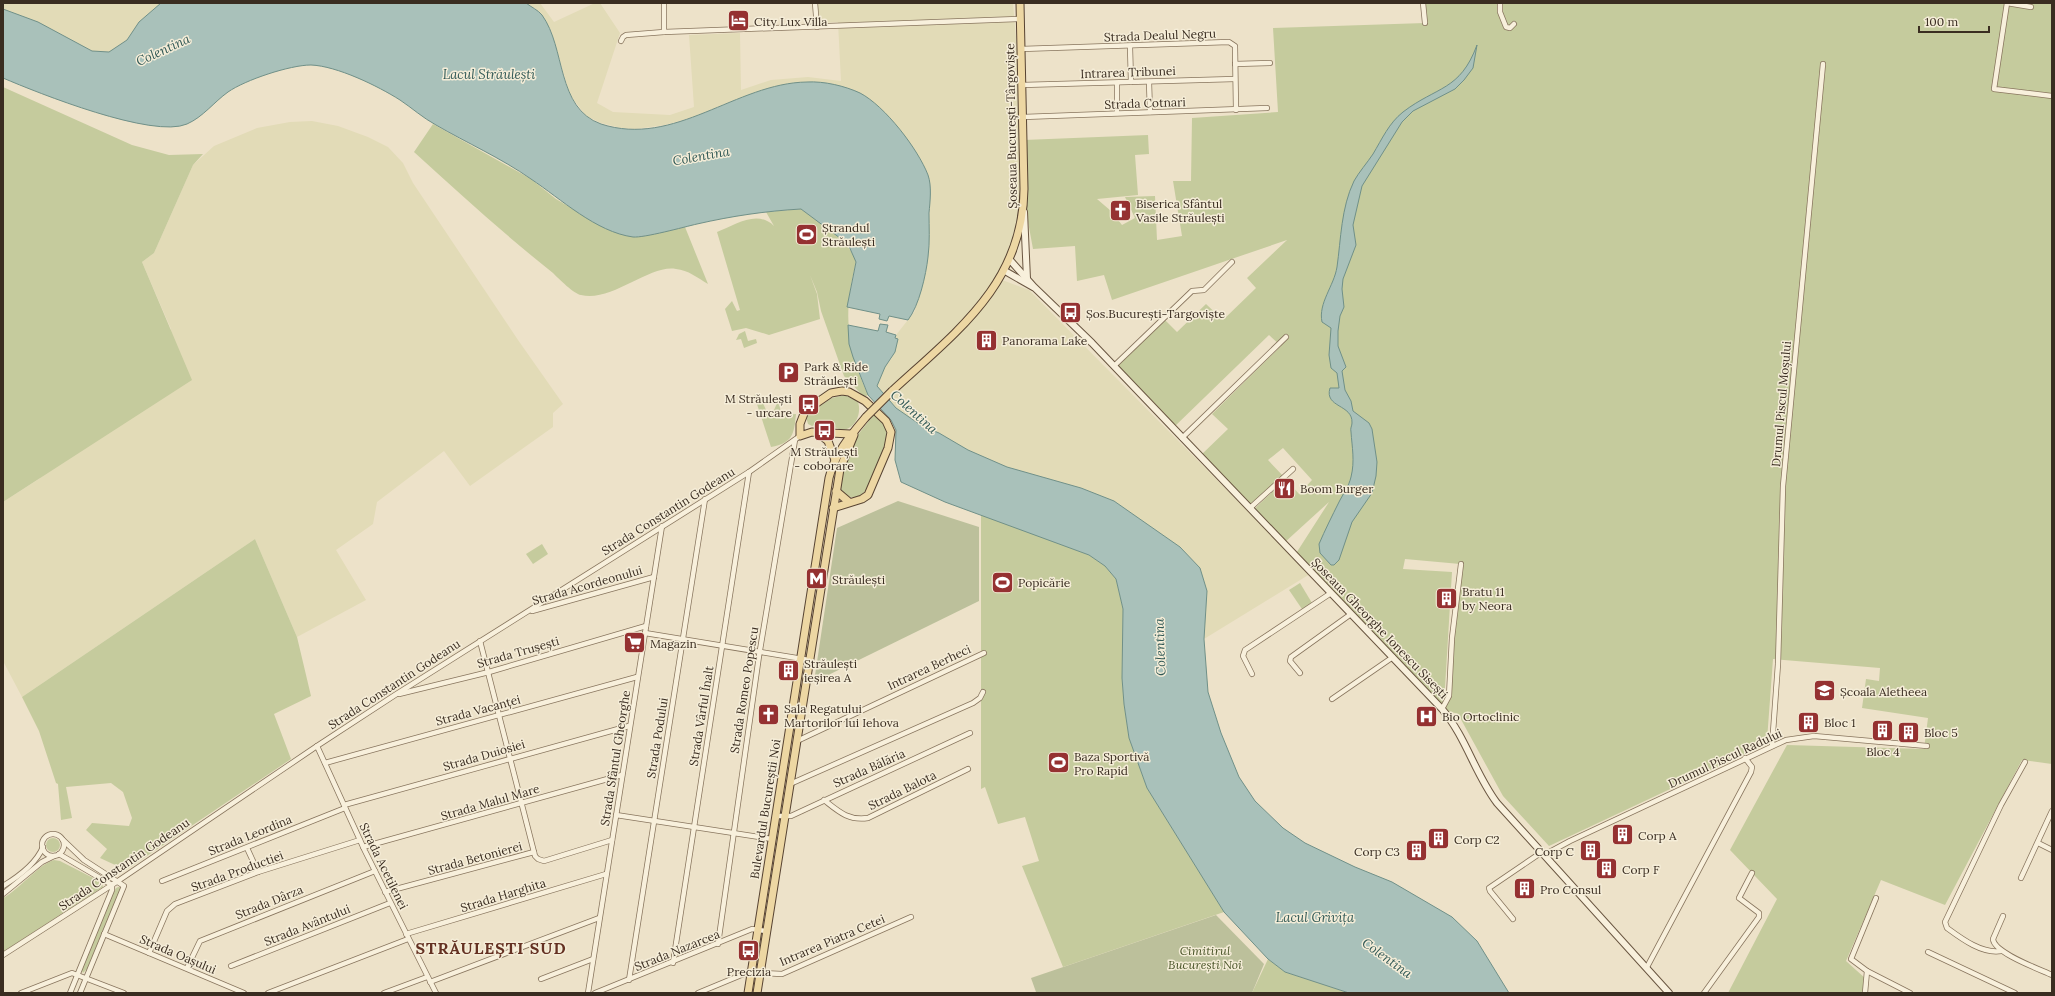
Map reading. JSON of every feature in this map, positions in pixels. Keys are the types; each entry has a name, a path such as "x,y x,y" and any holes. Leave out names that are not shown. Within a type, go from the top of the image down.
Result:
{"main road":[{"name":"Șoseaua București-Târgoviște","path":"892,391 977,310 994,289 1005,271 1017,242 1024,212 1020,3"},
{"path":"1024,212 1027,279"},
{"name":"Șoseaua Gheorghe Ionescu Sisești","path":"1010,260 1034,288 1067,318 1114,366 1442,709 1457,730 1491,794 1669,993"},
{"name":"Șoseaua Gheorghe Ionescu Sisești","path":"1005,271 1034,288"},
{"path":"798,438 800,424 805,411 838,391 849,392 857,395 886,421 891,432 890,442 868,495 862,499 833,508"},
{"name":"Bulevardul Bucureștii Noi","path":"748,993 824,500 835,460 850,434 892,391"},
{"name":"Bulevardul Bucureștii Noi","path":"757,993 836,491 843,460 861,423"},
{"path":"798,438 808,432 850,434"},
{"path":"816,432 828,440 835,460"},
{"path":"836,491 849,502"}],"street":[{"path":"664,3 664,32"},
{"path":"815,3 816,27"},
{"path":"1423,3 1425,23"},
{"path":"1500,3 1500,12 1506,27 1510,28 1514,24"},
{"path":"2031,7 2007,3 1994,89 2052,96"},
{"path":"621,41 626,34 1020,19"},
{"name":"Strada Dealul Negru","path":"1021,49 1130,47 1229,42 1234,46 1236,110"},
{"path":"1130,47 1131,82"},
{"path":"1235,64 1270,63"},
{"name":"Drumul Piscul Moșului","path":"1772,746 1778,664 1783,486 1823,64"},
{"name":"Intrarea Tribunei","path":"1022,85 1235,79"},
{"path":"1149,82 1150,112"},
{"path":"1117,83 1117,113"},
{"name":"Strada Cotnari","path":"1023,117 1267,108"},
{"path":"1114,366 1192,291 1204,290 1232,262"},
{"path":"1182,438 1286,337"},
{"name":"Strada Constantin Godeanu","path":"3,956 112,885 395,695 750,472 798,438"},
{"name":"Strada Romeo Popescu","path":"718,944 760,651 798,438"},
{"path":"1250,508 1293,469"},
{"name":"Strada Vârful Înalt","path":"673,963 750,472"},
{"name":"Strada Podului","path":"630,980 705,499"},
{"name":"Strada Sfântul Gheorghe","path":"588,993 662,526"},
{"path":"1442,709 1449,696 1452,638 1461,564"},
{"name":"Strada Acordeonului","path":"526,613 654,577"},
{"path":"1252,674 1243,656 1245,650 1331,593"},
{"path":"1300,673 1290,660 1290,657 1351,614"},
{"name":"Strada Trușești","path":"395,695 489,672 646,626"},
{"path":"645,633 809,660"},
{"path":"480,641 534,852"},
{"name":"Intrarea Berheci","path":"797,741 984,653"},
{"path":"1332,699 1392,657"},
{"name":"Strada Vacanței","path":"325,763 637,677"},
{"path":"790,784 973,702 980,698 983,692"},
{"name":"Strada Duiosiei","path":"345,807 510,758 630,726"},
{"name":"Strada Bălăria","path":"775,816 791,816 970,733"},
{"name":"Drumul Piscul Radului","path":"1513,919 1490,892 1489,888 1543,853 1772,746 1795,737 1814,736 1926,746"},
{"name":"Strada Acetilenei","path":"317,746 363,847 436,993"},
{"path":"1647,967 1751,772 1752,767 1745,758"},
{"path":"2001,951 1994,952 1982,949 1947,928 1945,922 2001,805 2025,762"},
{"name":"Strada Balota","path":"824,800 846,817 854,819 868,818 968,769"},
{"name":"Strada Malul Mare","path":"363,847 622,775"},
{"name":"Strada Leordina","path":"162,881 247,848 345,807"},
{"path":"2021,878 2052,811"},
{"path":"616,816 772,839"},
{"path":"3,886 30,866 38,857 43,847 43,841 49,835 57,835 84,860 124,886 80,993"},
{"path":"3,894 42,862 56,855 63,849 63,840"},
{"name":"Strada Productiei","path":"149,952 171,906 258,872 360,840"},
{"name":"Strada Betonierei","path":"385,892 534,852 538,859 544,861 612,840"},
{"path":"2038,843 2052,850"},
{"path":"43,847 48,854 56,855 112,885 112,890 70,993"},
{"path":"247,848 258,872"},
{"name":"Strada Dârza","path":"187,968 200,941 375,871"},
{"path":"1704,993 1759,916 1759,913 1739,898 1752,873"},
{"name":"Strada Harghita","path":"268,993 407,937 606,874"},
{"path":"1876,898 1851,959 1867,971 1910,993"},
{"name":"Strada Avântului","path":"231,966 390,903"},
{"path":"2003,916 1993,939 1993,943 2001,951 2052,976"},
{"name":"Intrarea Piatra Cetei","path":"760,973 782,974 911,917"},
{"path":"430,982 599,918"},
{"name":"Strada Nazarcea","path":"595,993 673,963 752,929 766,931"},
{"name":"Strada Oașului","path":"104,934 244,993"},
{"path":"1928,952 2015,993"},
{"path":"541,979 593,959"},
{"path":"698,993 751,971"},
{"path":"1864,993 1867,971"},
{"path":"21,993 69,973 78,974 124,993"},
{"path":"384,993 427,977"}],"shaded area":[{"path":"3,3 161,3 139,22 127,40 110,52 92,51 38,22 3,9"},
{"path":"526,3 540,3 554,22 595,3 600,3 620,33 597,103 613,112 670,115 694,107 689,35 740,33 741,90 771,80 808,77 841,81 838,22 818,23 817,3 1013,3 1023,121 1024,212 1010,253 997,278 1029,290 1310,574 1204,639 1207,591 1200,568 1180,547 1114,501 1081,488 1007,467 968,450 939,433 922,426 896,408 879,389 877,382 892,358 896,335 915,311 929,225 929,177 919,157 901,131 876,105 836,85 808,82 789,84 770,89 724,104 701,115 665,125 635,129 621,128 601,123 586,116 570,95 551,31 541,14"},
{"path":"312,121 338,126 368,137 388,147 403,163 413,183 518,340 563,404 553,413 553,427 470,486 444,451 377,502 373,524 336,550 366,600 297,637 255,539 22,697 3,661 3,502 39,479 171,329 142,262 154,253 193,165 214,146 257,128 290,122"}],"green space":[{"path":"1423,3 2052,3 2052,764 2022,760 1945,905 1881,880 1846,961 1866,979 1863,993 1728,993 1777,899 1730,850 1787,745 1924,749 1928,718 1862,708 1866,679 1879,681 1880,668 1773,659 1767,740 1764,745 1549,846 1503,796 1458,714 1442,709 1449,696 1460,564 1405,559 1403,569 1452,572 1444,704 1441,707 1295,555 1329,502 1284,543 1252,511 1286,479 1299,494 1312,480 1283,448 1268,460 1284,477 1250,508 1200,456 1228,429 1212,414 1281,346 1269,335 1173,428 1114,366 1163,318 1177,332 1206,304 1223,320 1256,288 1247,278 1287,240 1112,300 1104,275 1077,281 1075,246 1033,249 1024,200 1024,140 1148,135 1149,154 1135,155 1138,195 1097,199 1111,211 1122,225 1135,218 1125,197 1155,196 1157,240 1182,236 1173,181 1191,181 1192,118 1278,112 1273,28 1425,23"},
{"path":"3,87 132,145 169,155 203,154 193,165 154,253 142,262 192,380 3,502"},
{"path":"433,124 531,179 556,199 609,230 635,237 685,227 708,284 685,271 666,269 654,272 605,294 593,296 578,294 500,229 414,152"},
{"path":"801,209 841,239 852,253 856,262 849,298 848,314 851,345 855,361 868,395 864,397 844,376 821,311 817,292 810,275 817,294 820,319 769,335 746,328 732,331 725,309 732,301 737,311 740,310 717,232 746,220 753,219 767,221 774,226 766,212"},
{"path":"745,331 748,341 756,339 757,343 744,348 741,339 736,340 739,334"},
{"path":"759,394 766,410 774,410 778,401 782,415 796,414 793,432 784,443 771,447 754,395"},
{"path":"845,395 858,402 859,411 854,424 841,430 837,428 815,425 812,426 808,424 806,417 808,414 832,398"},
{"path":"875,413 886,427 887,441 885,448 866,491 855,497 848,496 840,490 840,479 853,441"},
{"path":"898,501 979,527 979,601 814,682 837,528"},
{"name":"Baza Sportivă Pro Rapid","path":"981,514 1089,555 1105,566 1116,579 1123,609 1122,678 1129,738 1147,788 1224,912 1063,967 1022,866 1039,861 1025,817 998,824 985,787 981,789"},
{"path":"255,539 297,637 311,696 274,714 291,759 126,870 100,858 107,849 86,830 92,823 129,826 132,818 123,792 111,783 66,787 72,818 61,820 58,784 56,783 39,731 22,697"},
{"path":"542,544 548,554 533,564 526,554"},
{"path":"1300,583 1312,603 1302,609 1289,590"},
{"path":"50,838 56,838 60,842 60,848 56,852 50,852 46,848 46,842"},
{"path":"54,860 60,861 101,882 103,887 3,952 3,898 16,889 42,866"},
{"path":"121,887 87,969 83,973 81,969 115,889"},
{"name":"Cimitirul București Noi","path":"1216,915 1264,964 1252,993 1036,992 1031,978"},
{"path":"1268,959 1285,972 1349,993 1252,993"}],"water":[{"name":"Lacul Străulești","path":"161,3 526,3 542,15 550,29 569,91 576,105 587,116 601,124 628,129 654,128 680,122 755,92 781,85 820,82 834,84 854,90 870,99 900,129 917,153 928,175 930,184 929,251 924,281 919,299 908,320 889,316 887,321 879,319 880,314 847,307 856,262 848,244 801,209 736,216 638,237 619,234 606,229 579,214 520,171 431,122 400,100 369,83 345,73 321,66 311,65 280,70 256,78 228,92 193,121 187,124 171,127 123,120 95,112 42,94 3,78 3,9 38,22 92,51 109,52 127,40 139,22"},
{"path":"1477,45 1473,68 1464,80 1455,89 1413,111 1402,122 1362,186 1353,225 1356,245 1343,279 1342,289 1344,307 1340,316 1338,346 1346,367 1342,371 1345,390 1351,401 1353,411 1369,423 1372,429 1377,462 1376,476 1372,493 1352,522 1339,560 1334,565 1331,565 1320,553 1319,544 1351,477 1353,460 1351,431 1352,423 1348,412 1335,403 1329,394 1330,388 1339,388 1337,373 1331,368 1329,355 1331,328 1322,322 1321,315 1324,301 1333,281 1337,267 1346,202 1358,174 1398,116 1455,80 1470,60"},
{"name":"Lacul Grivița","path":"880,324 888,325 886,332 896,335 895,338 898,339 895,352 885,367 877,386 896,408 922,426 939,433 968,450 1007,467 1081,488 1114,501 1180,547 1200,568 1207,591 1204,639 1208,692 1221,733 1239,777 1255,801 1283,828 1305,843 1355,867 1392,882 1452,917 1477,941 1509,993 1349,993 1285,972 1268,959 1224,912 1147,788 1129,738 1122,678 1123,609 1116,579 1105,566 1089,555 945,502 901,482 895,460 896,430 891,420 868,395 849,344 848,325 878,331"}],"place":[{"name":"City Lux Villa","path":"739,21"},
{"name":"Biserica Sfântul Vasile Străulești","path":"1121,210"},
{"name":"Ștrandul Străulești","path":"807,234"},
{"name":"Șos.București-Targoviște","path":"1071,313"},
{"name":"Panorama Lake","path":"987,340"},
{"name":"Park & Ride Străulești","path":"789,373"},
{"name":"M Străulești - urcare","path":"808,405"},
{"name":"M Străulești - coborare","path":"824,430"},
{"name":"Boom Burger","path":"1284,488"},
{"name":"Străulești","path":"817,579"},
{"name":"Popicărie","path":"1003,582"},
{"name":"Bratu 11 by Neora","path":"1447,598"},
{"name":"Magazin","path":"635,643"},
{"name":"Străulești ieșirea A","path":"788,670"},
{"name":"Școala Aletheea","path":"1824,691"},
{"name":"Sala Regatului Martorilor lui Iehova","path":"768,715"},
{"name":"Bio Ortoclinic","path":"1426,716"},
{"name":"Bloc 1","path":"1808,722"},
{"name":"Bloc 4","path":"1883,730"},
{"name":"Bloc 5","path":"1908,732"},
{"name":"Baza Sportivă Pro Rapid","path":"1059,763"},
{"name":"Corp A","path":"1622,835"},
{"name":"Corp C2","path":"1439,839"},
{"name":"Corp C3","path":"1416,851"},
{"name":"Corp C","path":"1590,851"},
{"name":"Corp F","path":"1607,869"},
{"name":"Pro Consul","path":"1524,889"},
{"name":"Precizia","path":"749,950"}],"district":[{"name":"STRĂULEȘTI SUD","path":"491,948"}],"water label":[{"name":"Colentina","path":"163,50"},
{"name":"Colentina","path":"701,156"},
{"name":"Colentina","path":"914,412"},
{"name":"Colentina","path":"1160,647"},
{"name":"Colentina","path":"1387,958"}]}
